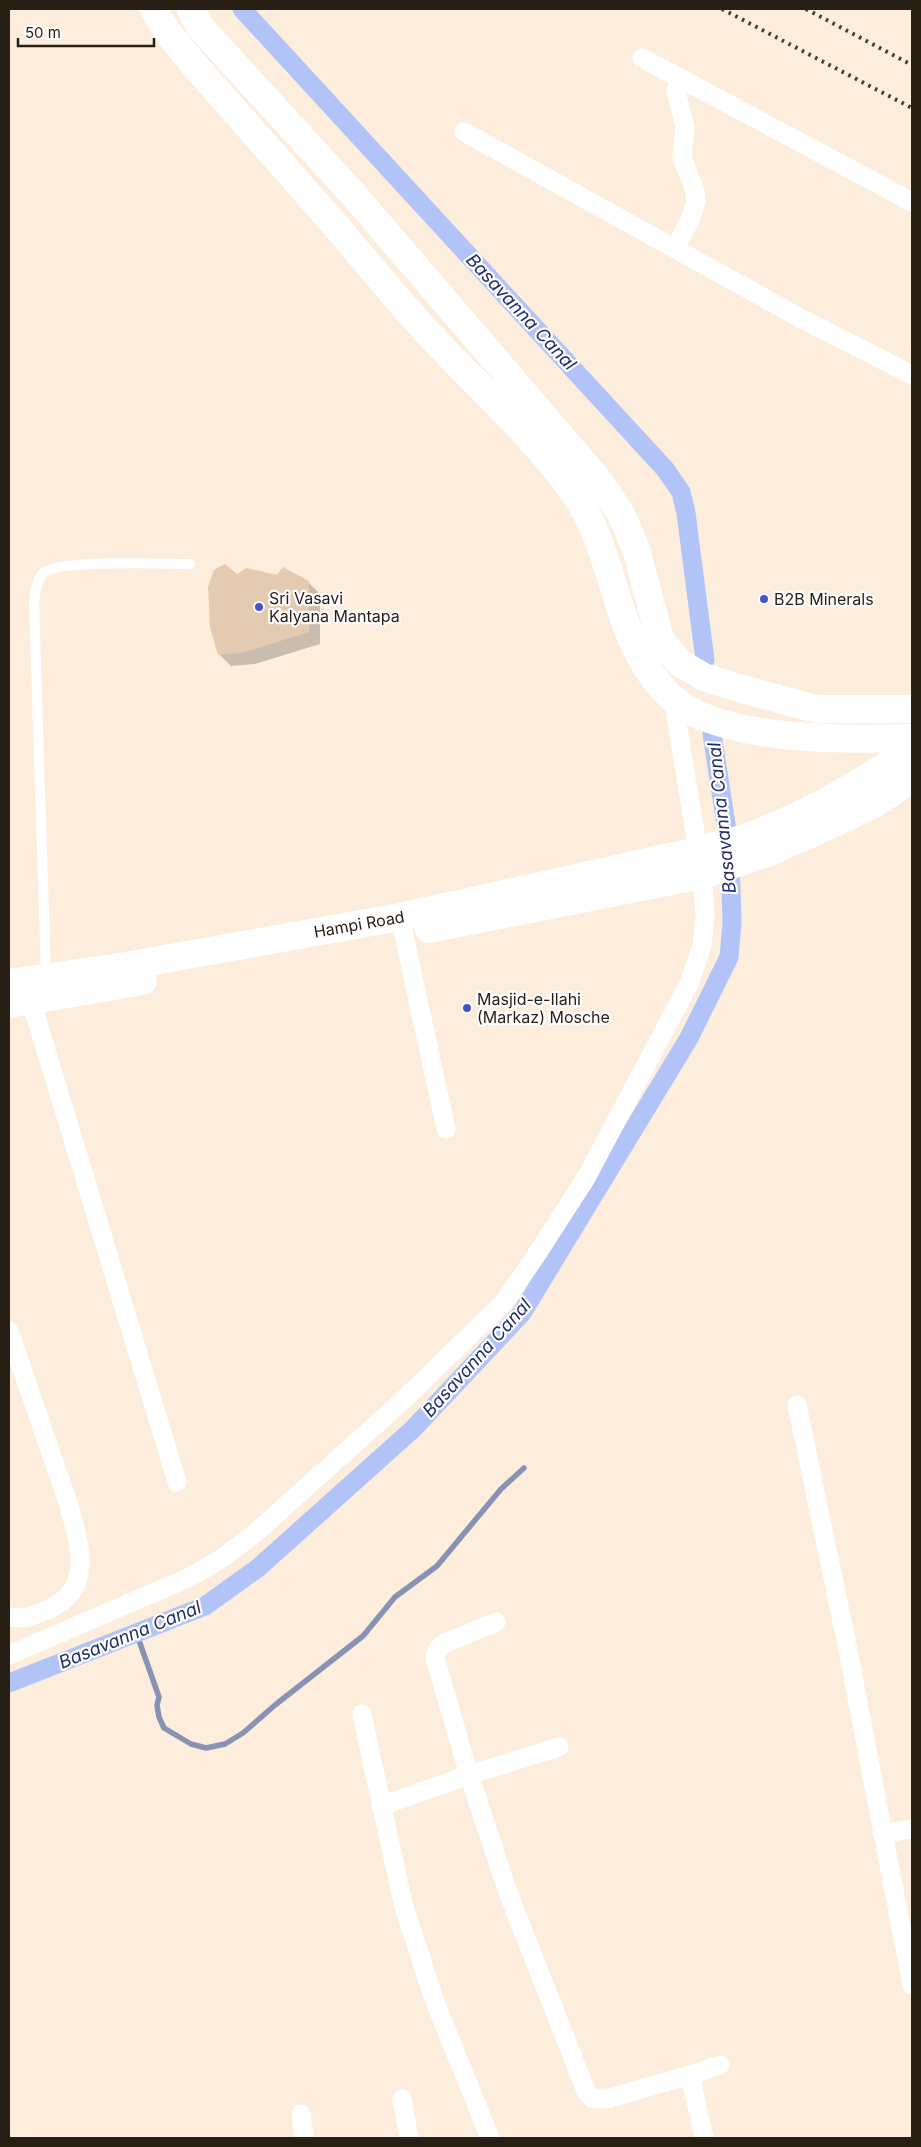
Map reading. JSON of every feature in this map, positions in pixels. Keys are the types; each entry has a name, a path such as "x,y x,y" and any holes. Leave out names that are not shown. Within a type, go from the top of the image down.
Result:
{"main road":[{"path":"154,9 165,29 202,73 427,333 532,440 575,493 594,526 630,638 650,672 673,698 714,720 753,729 797,736 912,738"},
{"path":"191,9 200,27 352,194 598,481 621,514 636,549 659,635 665,646 680,663 704,677 816,709 912,709"},
{"path":"745,849 865,781 912,748"},
{"path":"745,849 874,804 912,779"},
{"name":"Hampi Road","path":"24,989 126,966 402,926 705,861 745,849"}],"street":[{"path":"642,58 912,202"},
{"path":"675,249 691,218 696,201 695,191 682,158 685,127 676,92 681,78"},
{"path":"464,132 802,319 912,375"},
{"path":"9,1655 163,1590 218,1561 253,1534 397,1406 504,1302 586,1178 689,984 702,946 706,915 705,861 673,698"},
{"path":"402,926 446,1129"},
{"path":"24,989 177,1482"},
{"path":"9,1331 67,1500 75,1526 82,1567 77,1582 69,1596 57,1606 26,1619 9,1617"},
{"path":"797,1404 883,1834 906,1915 912,1985"},
{"path":"496,1622 443,1644 436,1652 435,1658 468,1775 509,1895 586,2091 592,2098 606,2099 720,2065"},
{"path":"362,1714 381,1806 409,1922 435,2002 490,2138"},
{"path":"381,1806 468,1775 559,1747"},
{"path":"883,1834 912,1829"},
{"path":"690,2075 704,2138"},
{"path":"402,2099 409,2138"},
{"path":"300,2114 304,2138"}],"lane":[{"path":"24,989 36,584 44,573 67,564 190,564"}],"building":[{"name":"Sri Vasavi Kalyana Mantapa","path":"225,564 237,574 246,568 277,575 283,567 309,581 309,632 242,653 218,655 210,627 208,587 214,570"}],"waterway":[{"name":"Basavanna Canal","path":"242,9 665,469 681,492 686,513 705,660"},
{"name":"Basavanna Canal","path":"9,1683 205,1606 258,1568 413,1429 522,1313 689,1038 729,957 732,923 728,837 712,734"},
{"path":"136,1632 159,1697 157,1705 159,1717 164,1728 191,1744 206,1748 225,1744 243,1733 275,1705 363,1636 395,1597 437,1566 501,1489 524,1468"}],"railway":[{"path":"722,9 912,108"},
{"path":"806,9 912,65"}],"place":[{"name":"B2B Minerals","path":"764,599"},
{"name":"Sri Vasavi Kalyana Mantapa","path":"259,607"},
{"name":"Masjid-e-Ilahi (Markaz) Mosche","path":"467,1008"}]}
